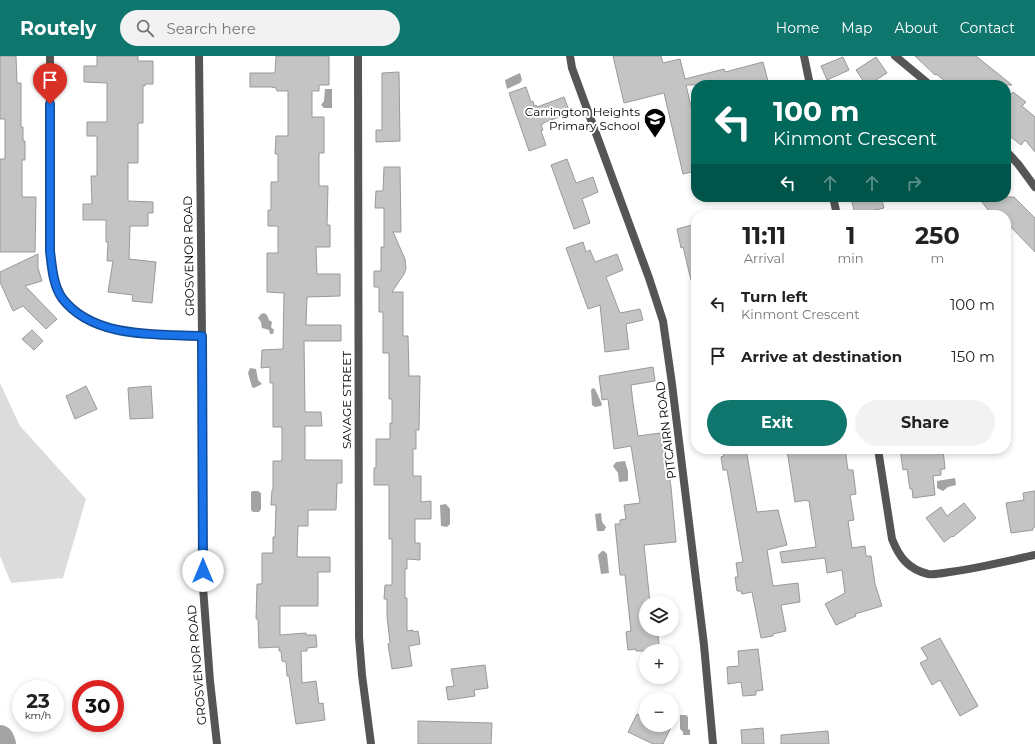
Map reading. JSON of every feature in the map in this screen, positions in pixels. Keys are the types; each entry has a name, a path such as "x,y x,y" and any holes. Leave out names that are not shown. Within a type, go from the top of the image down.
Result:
{"street":[{"path":"50,56 50,251 53,275 62,297 73,310 91,321 112,329 134,333 202,336"},
{"name":"GROSVENOR ROAD","path":"199,56 203,587 210,681 217,744"},
{"name":"SAVAGE STREET","path":"358,56 359,637 362,676 371,744"},
{"name":"PITCAIRN ROAD","path":"570,56 572,68 649,278 662,321 672,384 703,637 713,744"},
{"path":"804,56 809,80"},
{"path":"895,56 924,80"},
{"path":"1011,156 1035,187"},
{"path":"879,454 892,539 897,552 904,561 913,568 929,574 938,574 1035,555"}],"shaded area":[{"path":"520,73 522,80 520,83 507,89 505,80"},
{"path":"325,89 332,89 332,108 324,108 321,105 324,101"},
{"path":"264,313 272,322 271,327 274,330 273,334 270,334 269,330 262,328 261,322 258,318"},
{"path":"250,368 256,369 258,380 262,384 254,388 252,387 248,373"},
{"path":"0,383 20,426 86,499 63,578 11,583 0,556"},
{"path":"593,388 595,389 602,404 601,406 595,407 592,405 591,390"},
{"path":"625,461 628,471 628,481 619,482 618,473 613,466 616,462"},
{"path":"955,478 956,485 948,487 943,491 937,488 937,481"},
{"path":"258,491 261,493 261,509 259,512 253,512 251,510 251,492"},
{"path":"446,504 450,509 450,524 447,527 441,526 440,505"},
{"path":"601,513 602,522 606,527 604,531 597,531 595,514"},
{"path":"602,551 607,554 609,573 601,574 598,555"},
{"path":"680,715 686,715 688,717 688,729 690,730 690,735 683,735 683,732 680,729"}],"building":[{"path":"0,56 16,56 17,83 21,83 21,127 23,127 23,141 25,141 25,160 22,160 22,197 36,197 35,252 0,252 0,159 5,159 5,119 0,119"},
{"path":"97,56 138,56 138,61 153,61 153,84 143,85 143,123 138,123 138,163 128,163 128,201 153,202 153,213 148,213 148,226 130,226 129,259 156,262 152,303 132,301 133,295 108,292 113,261 107,261 108,242 106,242 106,220 83,220 83,204 92,204 91,176 97,176 97,136 87,136 87,122 107,122 107,83 84,82 84,66 97,66"},
{"path":"276,56 329,56 329,85 319,85 319,91 312,91 312,117 324,117 324,153 319,153 319,186 328,186 327,225 330,225 330,247 316,247 317,274 340,274 340,296 307,297 306,325 341,325 341,341 304,341 305,412 321,412 322,426 305,426 305,460 342,460 342,483 337,483 336,510 308,510 308,526 298,526 297,557 330,557 330,572 318,572 318,606 280,606 280,635 306,633 306,635 316,635 317,647 307,648 307,651 301,651 302,683 316,681 319,704 323,703 325,720 296,724 289,676 287,676 286,662 282,661 279,647 259,648 258,619 256,619 257,584 262,584 262,553 273,553 273,537 275,537 276,505 271,505 273,490 273,461 282,461 282,427 273,427 273,383 270,383 270,367 261,368 262,350 283,349 284,293 267,292 267,253 278,253 278,226 268,226 268,210 271,210 271,182 278,182 278,154 275,154 276,136 288,136 288,91 277,91 276,88 271,87 250,87 250,73 275,73"},
{"path":"613,56 661,56 663,63 680,59 685,79 724,69 725,72 763,62 768,80 691,80 691,85 686,85 691,106 691,172 683,174 664,93 624,103"},
{"path":"915,56 976,56 1006,80 944,80 936,74 935,75"},
{"path":"843,57 849,70 827,80 821,66"},
{"path":"876,57 887,73 876,80 863,80 856,70"},
{"path":"399,72 400,141 376,142 376,130 382,130 382,73"},
{"path":"526,87 531,102 533,101 534,106 536,105 537,107 564,97 570,113 543,123 541,125 543,130 541,131 546,145 529,151 509,93"},
{"path":"1013,92 1026,102 1022,106 1035,117 1035,152 1025,140 1021,145 1011,137 1011,95"},
{"path":"567,159 576,183 593,177 598,192 582,199 590,223 574,229 551,165"},
{"path":"384,167 400,167 401,232 393,232 405,259 406,269 392,292 403,292 403,336 408,336 409,376 420,376 419,430 416,430 416,449 413,449 413,476 421,476 421,502 431,501 431,519 415,519 415,543 420,543 420,560 407,559 407,569 405,569 407,631 418,631 420,644 409,646 412,666 392,669 388,644 390,643 387,599 384,599 385,585 392,585 392,539 389,539 389,485 374,485 374,468 376,468 376,439 390,439 390,423 392,423 392,399 389,399 389,353 383,353 383,312 379,312 379,287 374,287 374,271 381,271 381,247 384,247 384,208 375,208 376,191 383,191"},
{"path":"1011,197 1014,197 1035,218 1035,252 1011,227 1011,210 988,210 982,202 1011,202"},
{"path":"852,202 882,202 884,208 875,210 854,210"},
{"path":"691,225 691,280 683,247 681,248 677,229"},
{"path":"583,242 586,252 590,250 595,262 617,254 623,270 606,277 620,313 640,309 643,320 626,324 629,349 605,352 600,305 588,309 566,248"},
{"path":"38,254 38,268 42,281 25,286 57,319 46,329 23,306 13,311 0,282 0,272"},
{"path":"32,330 43,341 34,350 22,339"},
{"path":"653,367 655,381 631,385 633,403 638,436 660,433 664,457 666,456 671,487 676,542 644,545 649,596 639,596 639,636 658,636 659,644 639,644 639,651 636,651 636,649 628,650 626,632 631,631 625,575 620,575 615,524 620,524 620,520 626,519 624,505 640,503 631,446 614,449 608,399 602,400 599,376"},
{"path":"86,386 97,409 75,419 66,396"},
{"path":"151,386 153,418 130,419 128,388"},
{"path":"724,454 747,454 757,512 778,510 787,545 767,550 773,586 798,583 800,602 781,605 786,631 773,634 773,636 761,638 752,592 742,594 741,591 737,591 735,577 738,577 736,563 743,562 727,470 723,470 721,457 724,456"},
{"path":"788,454 846,454 848,470 853,470 856,494 850,495 854,520 848,521 852,548 865,546 866,556 871,556 875,584 882,606 855,614 856,616 836,625 825,604 845,593 842,570 827,573 825,558 782,563 780,552 816,547 809,501 795,502"},
{"path":"901,454 944,454 945,469 941,469 941,475 933,476 935,495 913,498 907,469 903,470"},
{"path":"1035,491 1035,527 1033,530 1011,533 1006,503 1024,500 1023,493"},
{"path":"964,503 976,518 953,537 952,536 944,542 926,518 941,507 947,516"},
{"path":"940,638 978,706 960,716 940,680 932,685 920,663 928,659 921,648"},
{"path":"758,649 763,690 756,691 756,695 743,696 741,682 728,684 727,667 739,666 738,651"},
{"path":"485,665 488,688 474,690 475,696 448,700 446,687 454,686 451,669"},
{"path":"637,714 639,715 639,732 669,732 663,744 653,744 628,732"},
{"path":"418,721 492,723 491,744 418,744"},
{"path":"763,728 764,744 742,744 741,730"},
{"path":"828,731 829,744 781,744 781,735"}],"waterway":[{"path":"0,739 2,744"}],"place":[{"name":"Carrington Heights Primary School","path":"655,138"}],"route":[{"path":"50,104 50,251 53,275 57,288 62,297 73,310 91,321 112,329 134,333 202,336 203,571"}]}
